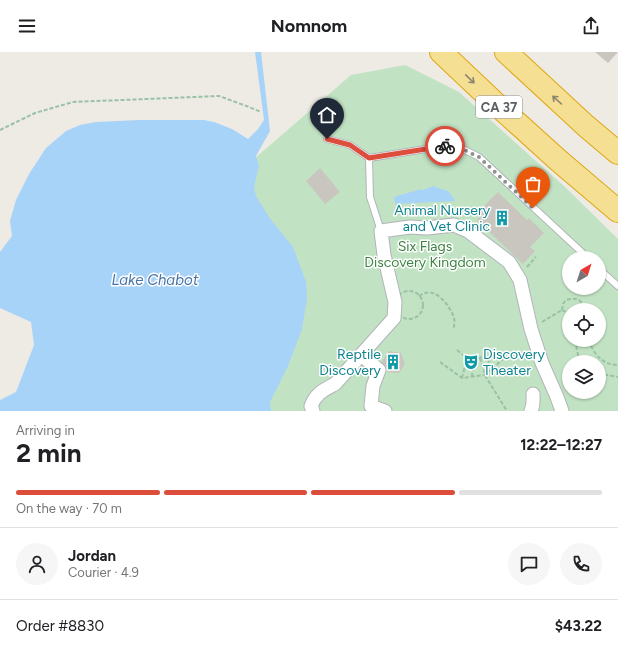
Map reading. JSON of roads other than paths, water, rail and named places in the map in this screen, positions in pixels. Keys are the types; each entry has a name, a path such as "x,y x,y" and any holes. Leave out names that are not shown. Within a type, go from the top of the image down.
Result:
{"highway":[{"name":"CA 37","path":"441,52 495,104 618,211"},
{"name":"CA 37","path":"506,52 586,126 618,153"},
{"path":"586,126 618,150"},
{"path":"558,160 618,223"}],"street":[{"path":"313,411 311,406 314,398 336,384 394,318 395,302 384,256 381,231 410,227 427,228 454,226 468,231 509,262 520,280 531,329 542,363 562,411"},
{"path":"361,355 379,370 373,386 371,406 385,411"},
{"path":"531,411 533,407 533,394"}],"lane":[{"path":"327,139 350,145 369,158 445,146 462,149 479,157 580,251"},
{"path":"369,158 370,197 381,231"},
{"path":"606,275 618,286"}],"water":[{"name":"Lake Chabot","path":"255,52 261,52 270,131 256,156 259,166 254,187 256,196 269,217 293,247 306,282 307,299 302,329 288,366 270,402 271,411 0,411 0,400 16,392 34,345 31,322 0,308 0,252 12,236 10,221 16,200 29,174 46,148 66,131 80,125 96,122 139,120 204,120 232,129 248,139 258,129 264,120"},
{"path":"434,186 446,190 455,201 395,204 394,197"}],"place":[{"name":"Animal Nursery and Vet Clinic","path":"502,218"},
{"name":"Reptile Discovery","path":"393,362"},
{"name":"Discovery Theater","path":"471,362"}],"park label":[{"name":"Six Flags Discovery Kingdom","path":"425,254"}]}
